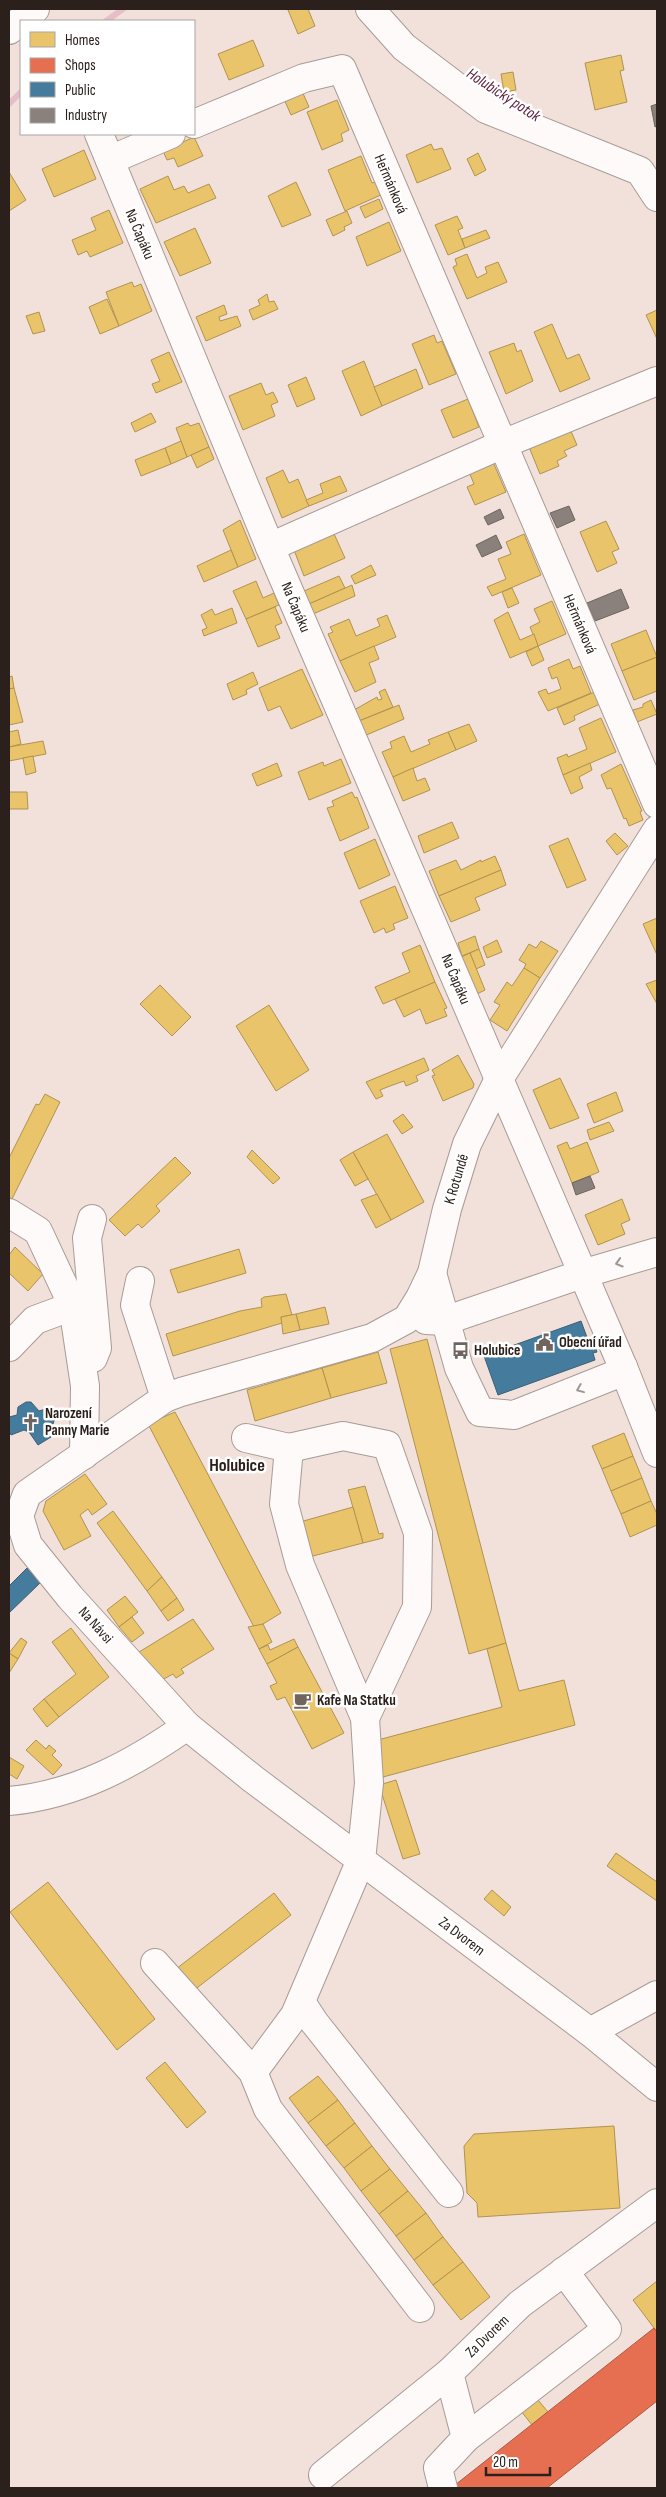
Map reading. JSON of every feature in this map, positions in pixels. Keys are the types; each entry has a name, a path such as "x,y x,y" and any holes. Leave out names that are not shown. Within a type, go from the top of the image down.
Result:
{"street":[{"path":"21,20 35,9"},
{"path":"370,9 404,47 486,109 640,171 657,197"},
{"path":"9,30 20,21"},
{"name":"Heřmánková","path":"195,124 304,78 342,69 657,804"},
{"name":"Na Čapáku","path":"98,135 270,547 623,1367 657,1453"},
{"path":"110,160 169,135"},
{"path":"270,547 503,444 657,381"},
{"name":"K Rotundě","path":"165,1398 372,1338 407,1319 432,1273 447,1209 467,1144 499,1079 657,830"},
{"path":"9,1213 38,1231 73,1306 85,1386 84,1455"},
{"path":"85,1386 97,1348 87,1238 92,1219"},
{"path":"407,1319 444,1321 582,1274 657,1252"},
{"path":"432,1273 444,1321 459,1368 480,1412 514,1415 617,1374 623,1367"},
{"path":"140,1281 135,1305 165,1398"},
{"path":"9,1347 35,1320 73,1306"},
{"name":"Na Návsi","path":"165,1398 27,1494 12,1509 28,1545 70,1596 187,1726"},
{"path":"246,1438 289,1448 343,1436 387,1445 418,1533 416,1606 365,1718"},
{"path":"253,2072 296,2015 361,1860 369,1783 365,1718 300,1566 284,1504 289,1448"},
{"path":"9,1801 34,1798 81,1786 122,1767 160,1745 187,1726"},
{"name":"Za Dvorem","path":"187,1726 252,1779 590,2032 657,2087"},
{"path":"155,1963 253,2072 268,2109 420,2308"},
{"path":"590,2032 657,1995"},
{"path":"301,2002 314,2022 449,2193"},
{"name":"Za Dvorem","path":"323,2475 449,2373 520,2304 657,2203"},
{"path":"442,2488 438,2468 466,2438 607,2329 564,2271"},
{"path":"449,2373 466,2438"}],"building: Homes":[{"path":"308,9 315,26 298,34 288,10"},
{"path":"253,40 264,66 229,80 218,54"},
{"path":"621,55 624,70 620,71 627,102 595,110 585,63"},
{"path":"513,72 516,90 504,92 501,74"},
{"path":"302,91 309,107 291,115 284,99"},
{"path":"337,100 349,130 341,134 343,141 322,150 307,112"},
{"path":"194,137 203,156 178,167 174,158 167,160 163,151"},
{"path":"431,144 434,150 442,148 451,169 417,183 406,155"},
{"path":"84,150 96,179 54,197 42,169"},
{"path":"478,153 486,170 475,176 467,159"},
{"path":"361,156 372,183 378,181 383,194 345,211 328,170"},
{"path":"9,172 26,200 9,211"},
{"path":"168,176 174,190 184,186 188,193 209,184 216,198 156,223 140,189"},
{"path":"296,182 311,215 282,227 268,196"},
{"path":"379,199 383,209 365,218 360,207"},
{"path":"109,210 123,243 90,257 87,251 78,255 72,240 96,230 91,218"},
{"path":"347,211 352,223 344,227 345,230 333,236 326,220"},
{"path":"457,216 463,228 458,230 465,248 448,255 435,225"},
{"path":"389,222 401,251 367,266 356,237"},
{"path":"195,228 211,263 180,276 164,242"},
{"path":"486,230 490,238 465,248 462,239"},
{"path":"467,254 477,278 487,273 485,267 498,262 507,282 467,299 453,267 457,265 455,259"},
{"path":"132,282 134,287 141,284 152,311 119,326 106,292"},
{"path":"267,294 269,302 274,301 278,309 253,320 249,310 260,305 258,300"},
{"path":"107,299 119,326 100,334 89,307"},
{"path":"224,305 227,314 219,317 220,321 237,316 241,326 206,341 196,317"},
{"path":"657,310 657,339 646,315"},
{"path":"39,312 45,331 33,334 26,316"},
{"path":"552,324 567,359 579,354 590,379 560,392 534,332"},
{"path":"434,335 437,343 442,341 456,374 429,385 412,344"},
{"path":"514,343 517,352 521,350 533,381 506,394 489,352"},
{"path":"169,352 182,382 156,393 152,384 160,381 151,360"},
{"path":"364,361 382,406 361,416 342,371"},
{"path":"416,369 423,388 382,406 374,387"},
{"path":"306,377 315,399 297,407 288,385"},
{"path":"261,383 266,395 273,392 278,402 271,405 275,416 243,430 229,396"},
{"path":"468,399 479,427 453,438 441,410"},
{"path":"151,413 156,422 135,432 131,423"},
{"path":"188,423 190,426 199,423 209,447 187,457 176,428"},
{"path":"570,429 577,445 564,451 567,456 557,461 559,466 540,474 529,447"},
{"path":"181,441 187,457 171,464 165,448"},
{"path":"209,447 214,459 197,468 191,455"},
{"path":"165,448 171,464 141,476 135,460"},
{"path":"493,462 506,492 475,505 467,487 474,484 469,472"},
{"path":"283,470 289,483 298,479 309,506 282,518 266,478"},
{"path":"340,476 347,491 309,506 306,500 323,493 320,484"},
{"path":"240,520 256,559 238,567 223,530"},
{"path":"606,521 619,549 612,552 617,563 597,572 580,532"},
{"path":"330,525 345,558 304,576 294,550"},
{"path":"524,534 541,575 492,596 487,587 506,579 498,559 511,554 506,542"},
{"path":"231,550 238,567 204,582 197,566"},
{"path":"371,565 376,575 355,584 351,576"},
{"path":"339,576 345,588 309,604 304,591"},
{"path":"256,581 263,598 274,593 279,605 246,619 233,591"},
{"path":"352,585 355,596 313,614 309,604"},
{"path":"512,588 519,603 508,608 502,592"},
{"path":"552,601 566,634 538,646 530,627 540,622 534,609"},
{"path":"275,607 282,623 275,626 280,638 258,647 246,619"},
{"path":"232,608 237,623 204,636 202,630 207,628 201,615 212,609 215,615"},
{"path":"508,612 520,640 534,634 538,646 510,658 494,620"},
{"path":"387,615 396,637 340,661 328,634 333,632 330,627 349,619 356,636 380,626 377,619"},
{"path":"646,630 657,657 622,671 611,644"},
{"path":"374,646 379,659 369,663 376,682 355,692 340,661"},
{"path":"538,646 544,660 532,666 526,652"},
{"path":"657,657 657,691 634,700 622,671"},
{"path":"569,659 573,669 580,666 591,693 548,711 538,692 546,689 548,694 561,689 557,677 552,679 548,668"},
{"path":"302,669 323,715 291,729 280,706 268,711 259,688"},
{"path":"253,672 258,684 246,690 247,694 233,700 227,684"},
{"path":"12,676 14,688 9,689 9,677"},
{"path":"14,688 23,722 9,725 9,689"},
{"path":"385,689 393,707 359,721 354,710 377,697 378,700 382,699 379,692"},
{"path":"597,691 602,703 574,716 575,720 564,725 557,708"},
{"path":"651,700 657,714 637,722 633,710 643,707 643,704"},
{"path":"399,705 404,719 364,736 359,721"},
{"path":"601,718 616,752 563,775 557,758 567,754 568,757 587,749 579,728"},
{"path":"469,724 477,741 456,750 448,732"},
{"path":"18,730 21,744 9,747 9,732"},
{"path":"448,732 456,750 393,777 382,752 392,748 390,742 404,736 411,752 430,744 428,740"},
{"path":"43,741 46,754 9,761 9,747"},
{"path":"33,756 36,772 26,775 23,758"},
{"path":"341,759 351,783 309,800 298,772 323,762 324,766"},
{"path":"277,763 282,776 257,786 252,774"},
{"path":"590,763 592,770 579,777 583,788 571,794 563,775"},
{"path":"621,764 642,811 640,812 643,820 629,826 626,818 624,819 611,788 607,789 601,775"},
{"path":"413,768 417,781 425,778 430,790 403,801 393,777"},
{"path":"9,792 27,792 28,809 9,809"},
{"path":"352,792 355,798 357,797 369,828 340,841 327,808 334,806 332,801"},
{"path":"452,822 459,838 424,853 418,836"},
{"path":"615,833 628,846 617,855 606,841"},
{"path":"568,838 586,880 567,888 549,846"},
{"path":"375,839 390,875 359,889 344,853"},
{"path":"495,856 501,870 439,896 429,871 456,860 461,870 481,860 481,862"},
{"path":"501,870 506,885 475,898 480,910 451,922 439,896"},
{"path":"395,886 408,918 393,924 395,929 386,933 384,928 374,933 360,901"},
{"path":"657,918 657,955 643,924"},
{"path":"475,936 479,949 462,956 458,943"},
{"path":"497,940 502,952 487,958 483,947"},
{"path":"541,941 558,951 540,978 524,968 526,964 519,960 529,944 536,948"},
{"path":"420,945 435,982 383,1004 375,987 410,972 402,953"},
{"path":"479,949 485,965 476,969 470,953"},
{"path":"470,953 485,990 475,995 459,958"},
{"path":"524,968 540,978 507,1031 490,1020 500,1005 494,1002 507,982 512,986"},
{"path":"657,980 657,1004 646,984"},
{"path":"435,982 447,1008 444,1009 447,1016 426,1024 420,1009 404,1017 395,999"},
{"path":"160,985 191,1017 172,1036 140,1004"},
{"path":"269,1005 309,1070 276,1091 236,1026"},
{"path":"458,1055 474,1084 473,1088 443,1101 432,1076 435,1075 432,1070"},
{"path":"424,1058 429,1070 416,1076 418,1081 406,1086 404,1081 380,1090 383,1096 376,1099 366,1082"},
{"path":"560,1078 579,1118 550,1129 533,1090"},
{"path":"616,1092 623,1111 594,1123 587,1104"},
{"path":"45,1094 60,1102 12,1199 9,1197 9,1158 36,1104 39,1105"},
{"path":"403,1114 413,1127 402,1134 393,1121"},
{"path":"609,1122 614,1131 590,1140 587,1130"},
{"path":"387,1134 424,1202 391,1220 353,1152"},
{"path":"567,1142 570,1149 587,1142 599,1172 572,1183 557,1146"},
{"path":"252,1150 280,1178 273,1184 247,1157"},
{"path":"353,1152 368,1179 355,1186 340,1160"},
{"path":"175,1157 191,1173 156,1206 160,1211 142,1228 138,1224 125,1236 109,1220"},
{"path":"377,1194 391,1220 376,1228 361,1200"},
{"path":"622,1199 630,1220 621,1224 625,1234 598,1245 585,1215"},
{"path":"15,1247 43,1274 28,1291 9,1273 9,1255"},
{"path":"239,1249 246,1273 178,1293 170,1270"},
{"path":"286,1294 292,1315 281,1317 282,1323 173,1356 166,1334 240,1311 262,1307 261,1299 264,1297"},
{"path":"325,1307 329,1324 300,1330 296,1314"},
{"path":"296,1314 300,1330 283,1334 281,1317"},
{"path":"427,1339 506,1643 469,1654 390,1349"},
{"path":"378,1352 387,1383 331,1398 322,1368"},
{"path":"322,1368 331,1398 255,1421 247,1390"},
{"path":"175,1412 281,1613 263,1624 254,1627 148,1424"},
{"path":"624,1433 633,1456 602,1469 592,1446"},
{"path":"633,1456 642,1478 611,1491 602,1469"},
{"path":"85,1474 107,1504 92,1515 88,1509 80,1515 91,1536 64,1550 43,1511 46,1501"},
{"path":"642,1478 651,1501 621,1514 611,1491"},
{"path":"365,1486 379,1534 383,1533 383,1538 363,1543 348,1490"},
{"path":"651,1501 657,1514 657,1525 630,1537 621,1514"},
{"path":"353,1507 363,1543 309,1557 300,1522"},
{"path":"113,1511 162,1577 147,1591 97,1523"},
{"path":"162,1577 177,1598 161,1611 147,1591"},
{"path":"125,1596 138,1612 119,1627 107,1610"},
{"path":"177,1598 184,1610 168,1621 161,1611"},
{"path":"132,1617 144,1633 132,1642 119,1627"},
{"path":"193,1619 214,1649 181,1669 184,1673 176,1678 173,1674 162,1680 139,1652"},
{"path":"263,1624 272,1642 259,1649 248,1627"},
{"path":"71,1628 109,1677 59,1717 44,1699 76,1674 52,1642"},
{"path":"21,1638 27,1642 18,1659 9,1653"},
{"path":"294,1639 298,1647 267,1664 259,1649 268,1645 270,1650"},
{"path":"506,1643 519,1691 564,1680 575,1725 383,1777 374,1741 502,1707 487,1649"},
{"path":"298,1647 344,1733 312,1749 285,1697 277,1700 270,1686 277,1683 267,1664"},
{"path":"9,1653 18,1659 9,1673"},
{"path":"44,1699 59,1717 47,1727 33,1709"},
{"path":"36,1740 46,1749 49,1745 56,1751 52,1755 62,1765 53,1775 26,1750"},
{"path":"9,1757 24,1766 17,1779 9,1774"},
{"path":"396,1780 420,1854 403,1859 379,1785"},
{"path":"616,1853 657,1882 657,1901 607,1866"},
{"path":"48,1882 155,2019 117,2050 10,1912"},
{"path":"492,1890 511,1907 504,1916 484,1899"},
{"path":"274,1893 291,1915 193,1991 176,1969"},
{"path":"165,2062 206,2112 187,2128 146,2078"},
{"path":"318,2076 338,2100 308,2123 289,2098"},
{"path":"338,2100 355,2123 326,2146 308,2123"},
{"path":"355,2123 372,2146 344,2168 326,2146"},
{"path":"614,2126 620,2208 478,2217 477,2203 467,2193 464,2146 474,2134"},
{"path":"372,2146 390,2169 361,2191 344,2168"},
{"path":"390,2169 408,2191 379,2214 361,2191"},
{"path":"408,2191 426,2213 396,2236 379,2214"},
{"path":"426,2213 443,2237 414,2260 396,2236"},
{"path":"443,2237 463,2262 433,2285 414,2260"},
{"path":"463,2262 490,2297 461,2320 433,2285"},
{"path":"657,2281 657,2332 633,2300"},
{"path":"533,2394 548,2412 532,2425 517,2406"}],"building: Shops":[{"path":"654,2328 657,2332 657,2401 547,2488 458,2488 455,2485"}],"building: Public":[{"path":"581,1321 588,1340 592,1339 597,1352 593,1353 595,1360 498,1395 484,1356"},
{"name":"Narození Panny Marie","path":"26,1402 31,1402 39,1411 49,1408 56,1415 53,1424 44,1426 51,1437 38,1445 29,1432 24,1430 11,1435 9,1430 9,1417 17,1415 18,1407"},
{"path":"27,1568 40,1583 9,1613 9,1586"}],"building: Industry":[{"path":"657,104 657,126 655,127 651,106"},
{"path":"569,506 575,520 557,528 550,513"},
{"path":"500,509 504,518 488,525 484,517"},
{"path":"496,535 502,548 482,557 476,545"},
{"path":"621,589 629,608 595,621 587,603"},
{"path":"590,1176 595,1188 576,1195 572,1183"}],"waterway":[{"name":"Holubický potok","path":"107,20 123,9"},
{"name":"Holubický potok","path":"9,104 20,93"}],"place":[{"name":"Obecní úřad","path":"545,1342"},
{"name":"Holubice","path":"460,1350"},
{"name":"Narození Panny Marie","path":"31,1422"},
{"name":"Kafe Na Statku","path":"303,1700"}],"district":[{"name":"Holubice","path":"237,1465"}]}
